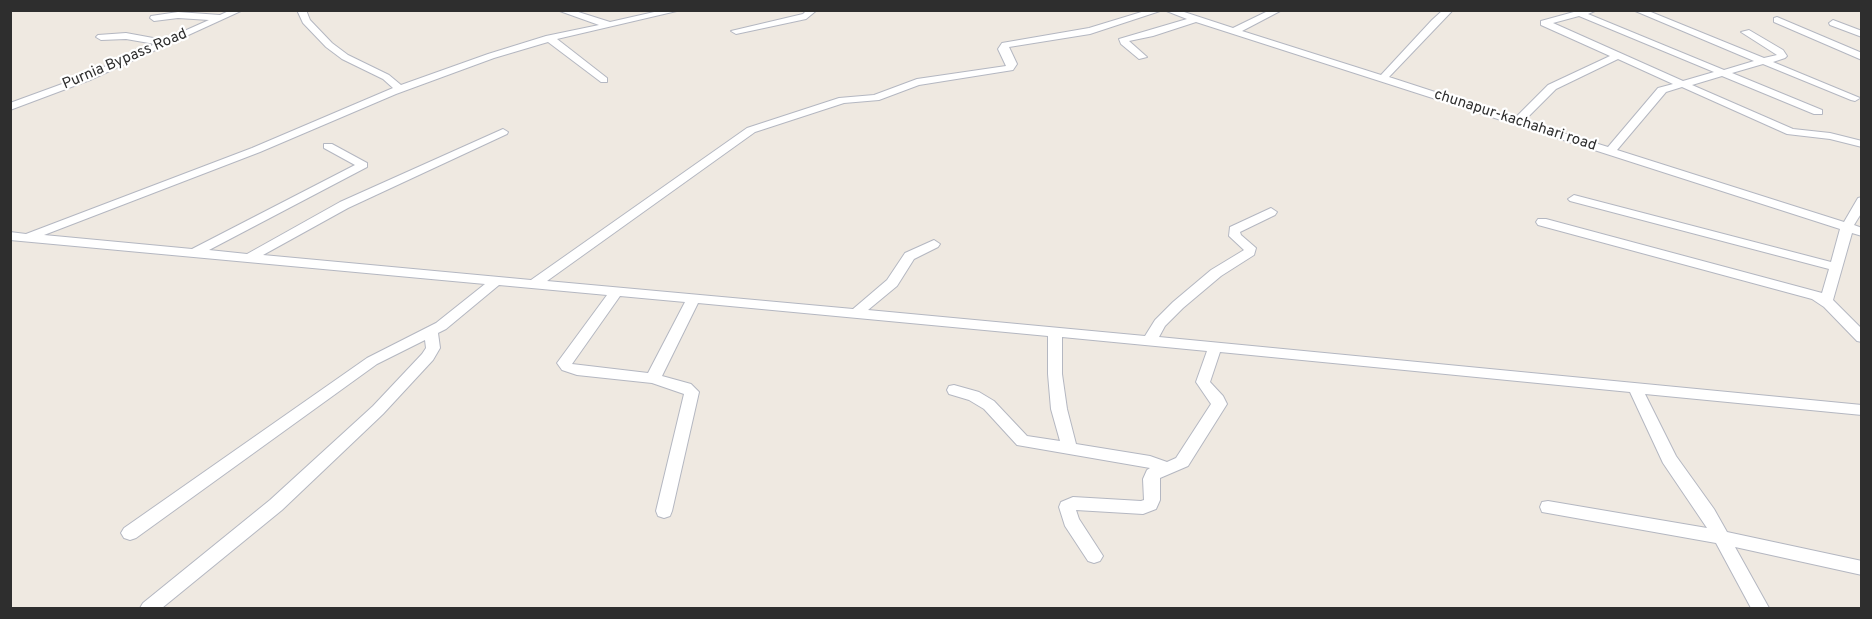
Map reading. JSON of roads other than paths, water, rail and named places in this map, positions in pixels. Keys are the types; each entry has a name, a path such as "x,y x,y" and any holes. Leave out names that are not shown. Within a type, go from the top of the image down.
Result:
{"street":[{"name":"Purnia Bypass Road","path":"10,107 87,78 239,10"},
{"path":"301,10 306,21 329,45 345,57 386,77 400,89"},
{"path":"561,10 609,24"},
{"path":"640,10 651,15"},
{"path":"10,245 240,156 400,89 549,38 677,10"},
{"path":"736,31 801,17 813,10"},
{"path":"534,284 751,130 843,100 875,98 917,82 1010,68 1012,64 1003,49 1005,45 1102,28 1160,10"},
{"name":"chunapur-kachahari road","path":"1168,10 1862,232"},
{"path":"1234,31 1278,10"},
{"path":"1383,78 1449,10"},
{"path":"1593,10 1544,23 1791,132 1830,136 1862,144"},
{"path":"1637,10 1856,98"},
{"path":"1581,14 1818,112"},
{"path":"154,18 186,15 223,18"},
{"path":"1142,57 1124,42 1124,39 1150,34 1195,19"},
{"path":"1777,20 1862,57"},
{"path":"1833,22 1862,34"},
{"path":"1610,152 1659,93 1680,84 1782,55 1746,32"},
{"path":"101,37 126,36 166,43"},
{"path":"549,38 604,80"},
{"path":"1517,122 1552,87 1567,77 1617,57"},
{"path":"251,257 344,205 503,132"},
{"path":"196,252 363,165 328,146"},
{"path":"1574,199 1836,267"},
{"path":"1826,301 1847,227 1862,200"},
{"path":"1149,340 1160,323 1178,305 1216,273 1250,252 1250,248 1235,236 1234,230 1271,212"},
{"path":"1542,222 1810,294 1826,301 1862,338"},
{"path":"10,236 1215,346 1862,410"},
{"path":"855,314 892,283 909,256 934,244"},
{"path":"130,533 372,361 394,348 431,332 497,280"},
{"path":"617,291 565,359 564,365 597,374 653,378 692,392 664,511"},
{"path":"653,378 693,298"},
{"path":"149,609 276,505 407,382 428,357 432,348 431,332"},
{"path":"1055,333 1055,374 1059,409 1070,447"},
{"path":"1094,556 1066,512 1069,504 1143,508 1152,500 1150,479 1156,471 1182,462 1219,404 1203,382 1215,346"},
{"path":"1635,388 1669,459 1700,500 1760,609"},
{"path":"954,390 974,396 989,405 1019,439 1150,462 1166,468"},
{"path":"1548,507 1757,544 1862,568"}]}
